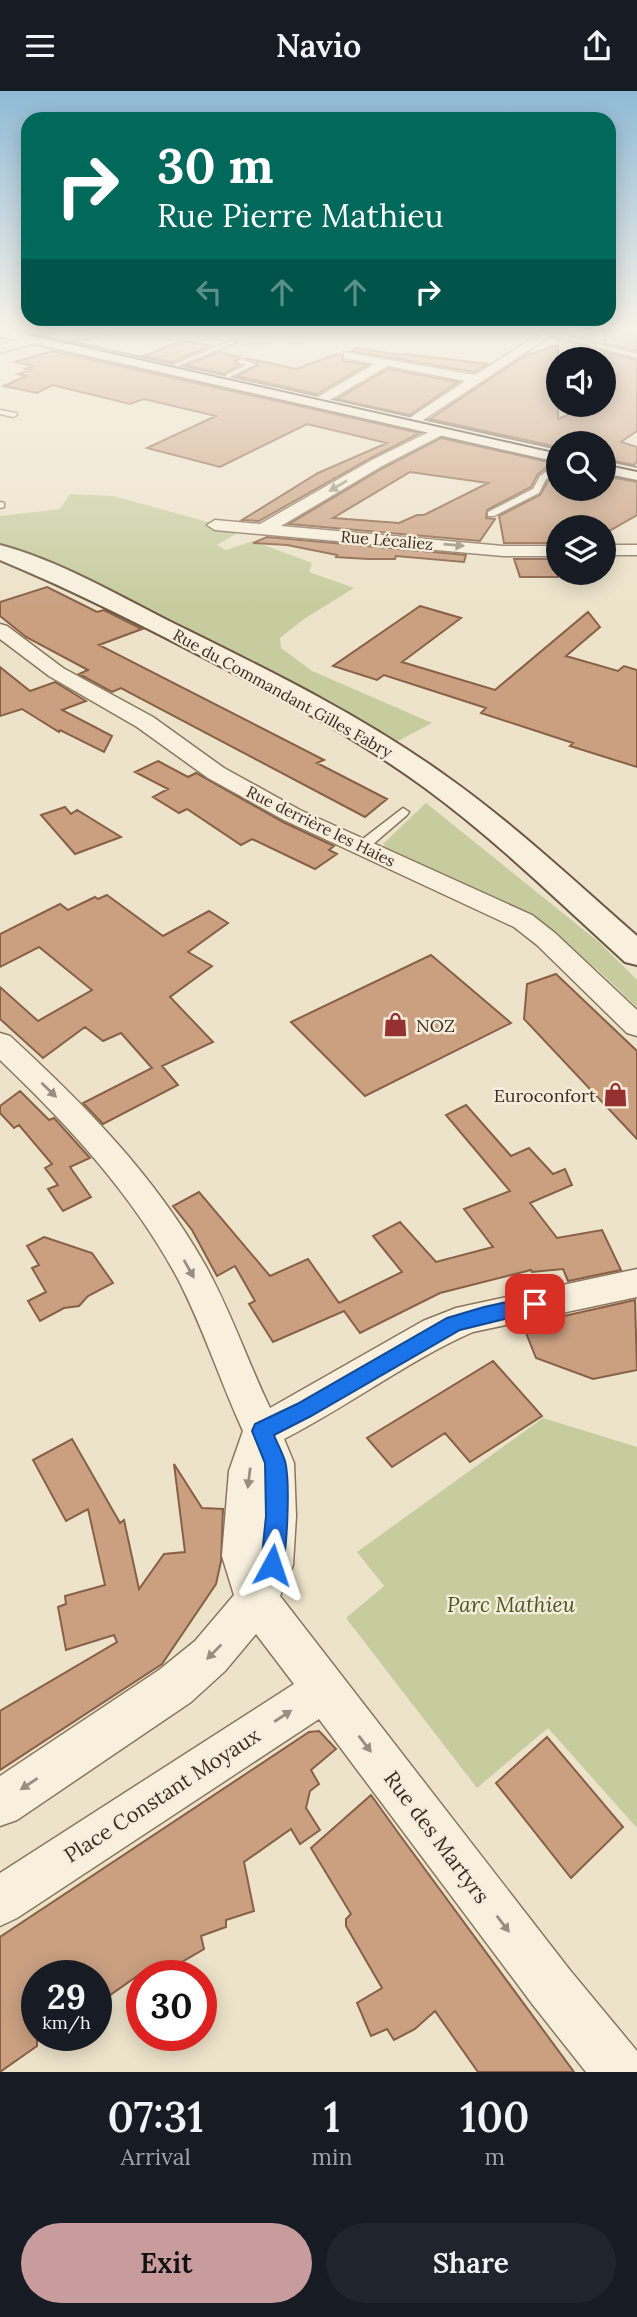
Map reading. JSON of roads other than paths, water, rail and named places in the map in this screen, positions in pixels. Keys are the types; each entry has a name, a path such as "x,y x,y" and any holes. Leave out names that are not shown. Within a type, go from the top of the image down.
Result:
{"main road":[{"path":"415,421 441,430 546,453"},
{"path":"416,421 546,448"},
{"path":"616,464 637,468"},
{"path":"616,470 637,474"},
{"name":"Rue du Commandant Gilles Fabry","path":"0,552 91,590 292,694 387,748 482,818 637,954"}],"street":[{"path":"264,529 377,463 441,430"},
{"name":"Rue Lécaliez","path":"215,525 503,551 546,551"},
{"path":"616,550 637,550"},
{"name":"Rue derrière les Haies","path":"0,630 56,672 155,728 216,773 292,815 360,848 523,921 546,939 637,1025"},
{"path":"0,1043 68,1108 110,1154 165,1228 192,1275 275,1463 276,1516 272,1565 257,1600 210,1656 175,1686 0,1803"},
{"path":"262,1431 304,1410 436,1332 468,1318 637,1283"},
{"name":"Rue des Martyrs","path":"257,1600 551,1987 620,2072"},
{"name":"Place Constant Moyaux","path":"0,1901 325,1689"}],"lane":[{"path":"491,514 536,491 546,476"},
{"path":"360,848 403,812"}],"tram line":[{"path":"418,421 546,450"},
{"path":"616,467 637,471"}],"place":[{"name":"NOZ","path":"396,1025"},
{"name":"Euroconfort","path":"616,1095"}],"park label":[{"name":"Parc Mathieu","path":"511,1604"}]}
